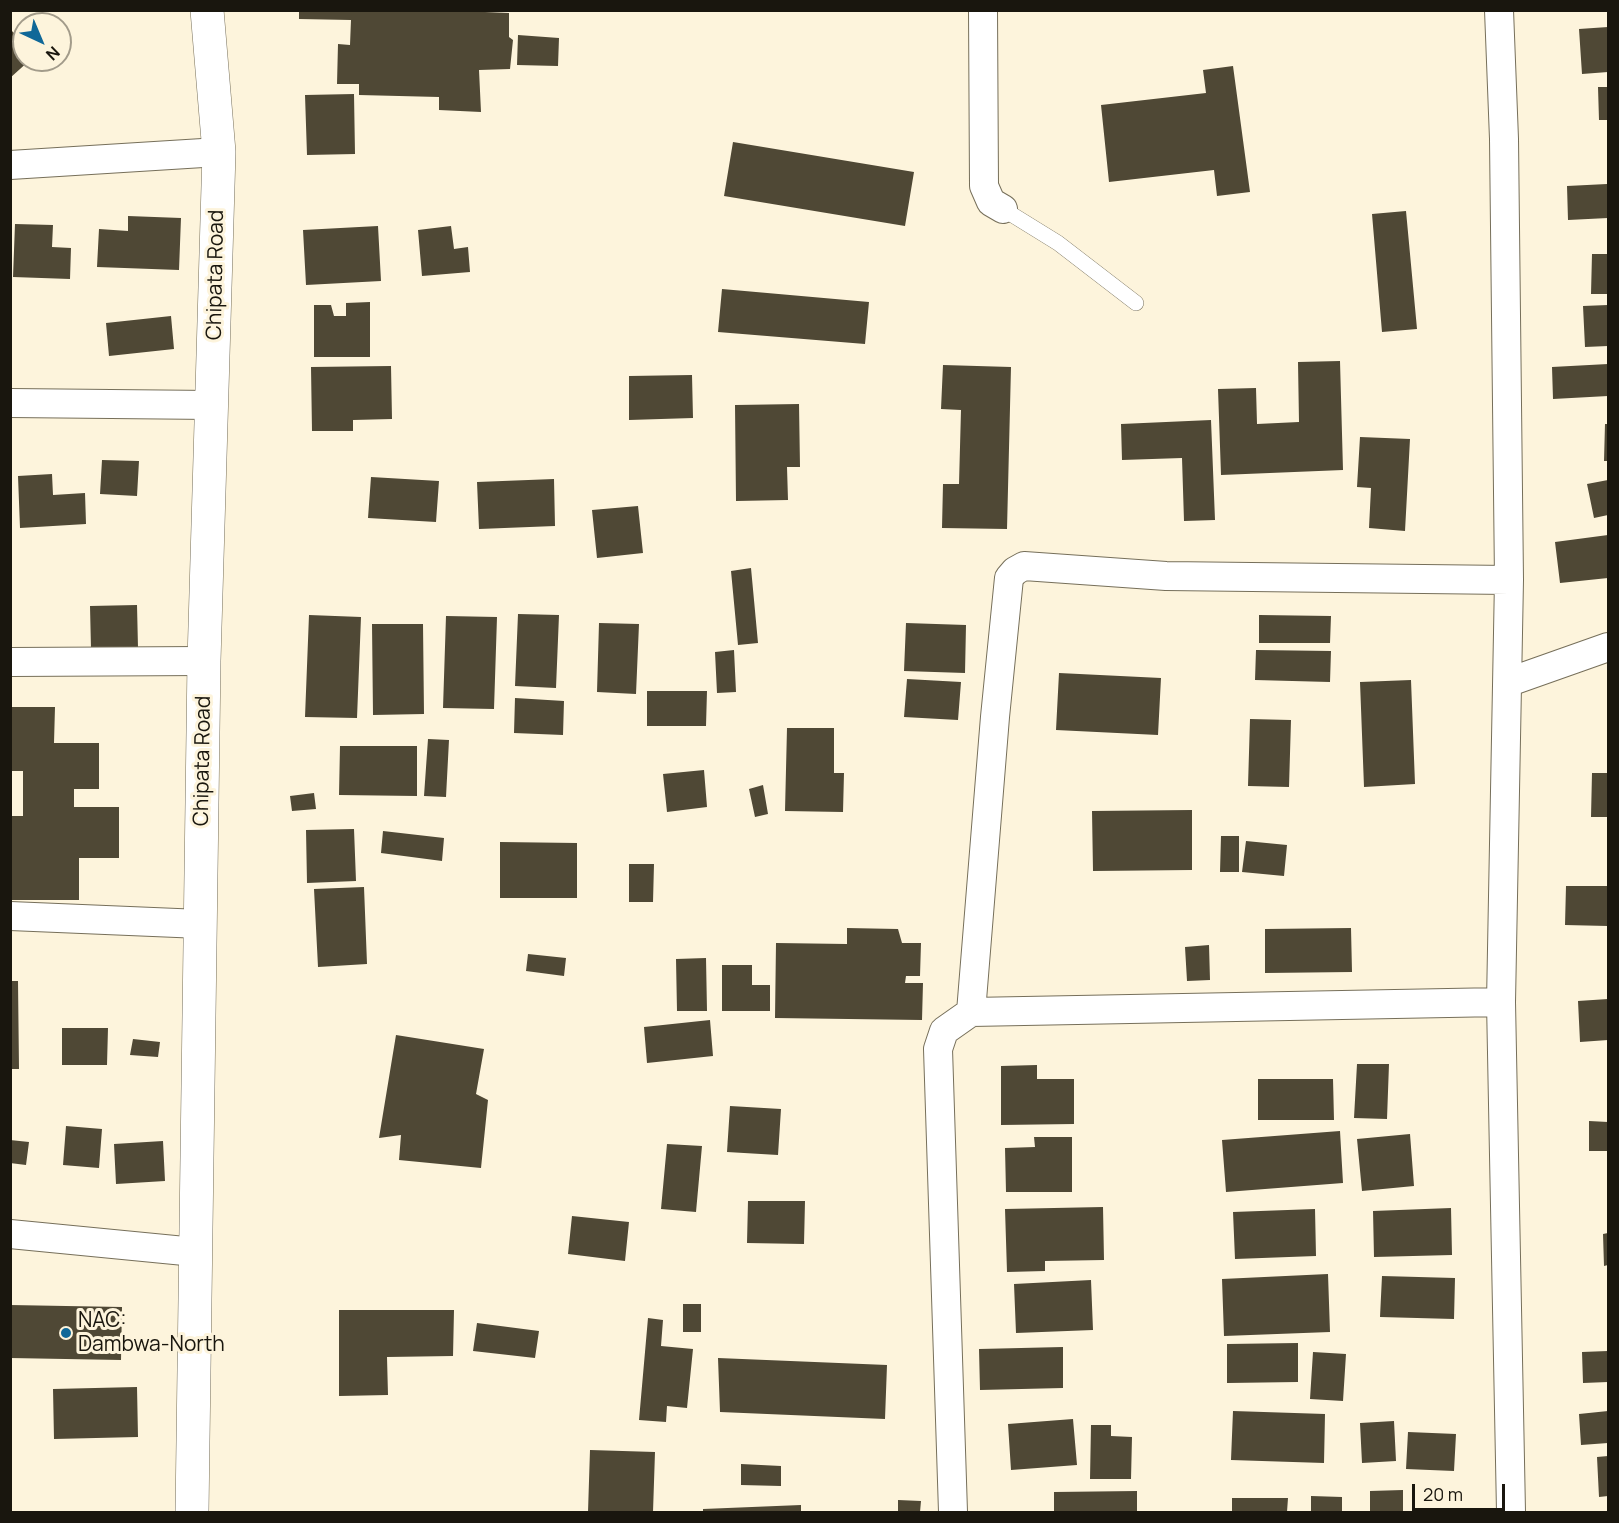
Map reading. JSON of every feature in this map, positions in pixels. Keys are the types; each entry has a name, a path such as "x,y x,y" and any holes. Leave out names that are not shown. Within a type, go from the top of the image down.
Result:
{"street":[{"name":"Chipata Road","path":"192,1512 204,661 219,152 207,10"},
{"path":"983,10 984,186 991,202 1003,209"},
{"path":"1499,10 1504,139 1509,580 1509,682 1501,1002 1511,1512"},
{"path":"10,165 219,152"},
{"path":"10,403 212,405"},
{"path":"971,1012 1007,584 1015,571 1023,566 1166,576 1509,580"},
{"path":"1509,682 1608,647"},
{"path":"10,662 204,661"},
{"path":"10,916 201,924"},
{"path":"953,1512 938,1048 944,1031 971,1012 1501,1002"},
{"path":"10,1234 195,1252"}],"lane":[{"path":"1003,209 1058,243 1136,303"}],"building":[{"path":"299,10 437,10 509,13 509,37 513,40 510,69 479,70 481,112 439,110 439,97 359,95 359,84 337,84 338,44 350,45 351,20 299,19"},
{"path":"1608,27 1608,72 1582,74 1579,29"},
{"path":"10,29 12,31 12,72 17,72 10,78"},
{"path":"518,35 559,38 558,66 517,65"},
{"path":"1233,66 1250,192 1217,196 1214,170 1109,182 1101,105 1206,93 1203,70"},
{"path":"1598,87 1608,87 1608,120 1599,120"},
{"path":"354,94 355,154 307,155 305,95"},
{"path":"733,142 914,172 905,226 724,196"},
{"path":"1607,184 1608,218 1568,220 1567,186"},
{"path":"1406,211 1417,329 1382,332 1372,214"},
{"path":"128,216 181,218 179,270 97,267 99,229 128,231"},
{"path":"15,224 53,225 52,247 71,248 70,279 13,277"},
{"path":"378,226 381,281 306,285 303,230"},
{"path":"451,226 454,249 468,247 470,272 422,276 418,230"},
{"path":"1592,254 1608,254 1608,294 1591,294"},
{"path":"722,289 869,302 865,344 718,332"},
{"path":"370,302 370,357 314,357 314,305 331,305 334,316 346,316 346,303"},
{"path":"1608,305 1608,346 1585,347 1583,306"},
{"path":"171,316 174,349 109,356 106,323"},
{"path":"1340,361 1343,470 1221,475 1218,389 1256,388 1257,424 1299,422 1298,362"},
{"path":"1608,364 1608,396 1553,399 1552,367"},
{"path":"943,365 1011,367 1007,529 942,528 943,484 959,484 961,410 941,409"},
{"path":"391,366 392,419 353,420 353,431 312,431 311,367"},
{"path":"692,375 693,418 629,420 629,376"},
{"path":"799,404 800,467 787,467 788,500 736,501 735,405"},
{"path":"1211,420 1215,520 1184,521 1182,458 1122,460 1121,424"},
{"path":"1605,424 1608,424 1608,461 1604,461"},
{"path":"1360,437 1410,439 1405,531 1369,528 1371,488 1357,487"},
{"path":"102,460 139,461 137,496 100,494"},
{"path":"52,474 53,495 85,493 86,524 20,528 18,476"},
{"path":"371,477 439,481 436,522 368,518"},
{"path":"554,479 555,526 479,529 477,482"},
{"path":"1608,480 1608,515 1594,518 1587,484"},
{"path":"638,506 643,553 597,558 592,510"},
{"path":"1608,535 1608,578 1560,583 1555,542"},
{"path":"751,568 758,643 738,645 731,571"},
{"path":"137,605 138,648 91,649 90,606"},
{"path":"518,614 559,615 556,688 515,686"},
{"path":"309,615 361,617 357,718 305,717"},
{"path":"1259,615 1331,616 1330,643 1259,643"},
{"path":"446,616 497,617 494,709 443,708"},
{"path":"599,623 639,624 636,694 597,692"},
{"path":"906,623 966,625 965,673 904,671"},
{"path":"372,624 423,624 424,714 373,715"},
{"path":"734,650 736,692 717,693 715,652"},
{"path":"1256,650 1331,651 1330,682 1255,680"},
{"path":"1059,673 1161,678 1158,735 1056,730"},
{"path":"907,679 961,682 958,720 904,717"},
{"path":"1411,680 1415,784 1364,787 1360,682"},
{"path":"647,691 707,691 706,726 647,726"},
{"path":"515,698 564,701 563,735 514,733"},
{"path":"10,707 55,707 54,743 99,743 99,789 74,789 74,807 119,807 119,858 79,858 79,900 10,900 10,816 23,816 23,771 10,771"},
{"path":"1250,719 1291,720 1289,787 1248,786"},
{"path":"787,728 834,728 834,773 844,773 843,812 785,811"},
{"path":"428,739 449,740 446,797 424,796"},
{"path":"340,746 417,746 417,796 339,795"},
{"path":"704,770 707,807 667,812 663,774"},
{"path":"1592,773 1608,773 1608,817 1591,817"},
{"path":"763,785 768,814 755,817 749,789"},
{"path":"314,793 316,809 292,811 290,796"},
{"path":"1192,810 1192,870 1093,871 1092,811"},
{"path":"354,829 356,881 307,883 306,830"},
{"path":"383,831 444,838 442,861 381,853"},
{"path":"1221,836 1239,836 1239,872 1220,872"},
{"path":"1246,841 1287,845 1284,876 1242,872"},
{"path":"500,842 577,843 577,898 500,898"},
{"path":"629,864 654,864 653,902 629,902"},
{"path":"1566,886 1607,886 1608,926 1565,925"},
{"path":"364,887 367,964 318,967 314,889"},
{"path":"847,928 898,929 902,943 921,943 920,976 906,976 905,983 923,983 922,1020 775,1018 776,943 847,944"},
{"path":"1351,928 1352,972 1265,973 1265,929"},
{"path":"1209,945 1210,980 1187,981 1185,947"},
{"path":"528,954 566,958 564,976 526,971"},
{"path":"706,958 707,1011 677,1011 676,959"},
{"path":"722,965 752,965 752,985 770,985 770,1011 722,1011"},
{"path":"10,981 18,981 19,1069 10,1069"},
{"path":"1608,999 1608,1040 1580,1042 1578,1001"},
{"path":"710,1020 713,1056 647,1063 644,1027"},
{"path":"62,1028 108,1028 107,1065 62,1065"},
{"path":"396,1035 484,1049 476,1094 488,1100 481,1168 399,1160 401,1135 379,1138"},
{"path":"133,1039 160,1042 158,1057 130,1055"},
{"path":"1357,1064 1389,1064 1387,1119 1354,1118"},
{"path":"1037,1065 1037,1079 1074,1079 1074,1124 1001,1125 1001,1066"},
{"path":"1258,1079 1333,1079 1334,1120 1258,1120"},
{"path":"730,1106 781,1109 778,1155 727,1152"},
{"path":"1589,1121 1608,1122 1608,1151 1589,1151"},
{"path":"66,1126 102,1129 99,1168 63,1165"},
{"path":"1340,1131 1343,1183 1226,1192 1222,1140"},
{"path":"1410,1134 1414,1186 1362,1191 1357,1139"},
{"path":"1034,1137 1072,1137 1072,1192 1006,1192 1005,1148 1035,1147"},
{"path":"10,1140 29,1142 26,1165 10,1163"},
{"path":"163,1141 165,1181 116,1184 114,1144"},
{"path":"667,1144 702,1146 696,1212 661,1209"},
{"path":"748,1201 805,1201 804,1244 747,1243"},
{"path":"1103,1207 1104,1260 1045,1261 1045,1271 1007,1272 1005,1209"},
{"path":"1451,1208 1452,1255 1374,1257 1373,1211"},
{"path":"1315,1209 1316,1256 1235,1259 1233,1212"},
{"path":"572,1216 629,1222 625,1261 568,1254"},
{"path":"1608,1233 1608,1265 1604,1266 1603,1234"},
{"path":"1328,1274 1330,1332 1224,1336 1222,1279"},
{"path":"1382,1276 1455,1278 1454,1319 1380,1317"},
{"path":"1091,1280 1093,1330 1016,1333 1014,1284"},
{"path":"683,1304 701,1304 701,1332 683,1332"},
{"name":"NAC: Dambwa-North","path":"10,1305 122,1307 121,1360 10,1358"},
{"path":"339,1310 454,1310 453,1356 387,1357 388,1395 339,1396"},
{"path":"648,1318 663,1320 661,1346 693,1349 687,1408 667,1406 666,1422 639,1420"},
{"path":"477,1323 539,1331 535,1358 473,1351"},
{"path":"1298,1343 1298,1382 1227,1383 1227,1344"},
{"path":"1063,1347 1063,1388 980,1390 979,1349"},
{"path":"1608,1351 1608,1382 1583,1383 1582,1352"},
{"path":"1313,1352 1346,1354 1343,1401 1310,1399"},
{"path":"718,1358 887,1365 885,1419 720,1412"},
{"path":"137,1387 138,1437 54,1439 53,1389"},
{"path":"1233,1411 1325,1414 1324,1463 1231,1460"},
{"path":"1608,1411 1608,1443 1581,1445 1579,1414"},
{"path":"1073,1419 1077,1465 1011,1470 1008,1424"},
{"path":"1394,1421 1396,1461 1362,1463 1360,1423"},
{"path":"1091,1425 1111,1425 1111,1436 1132,1437 1131,1479 1090,1479"},
{"path":"1408,1432 1456,1434 1454,1471 1406,1469"},
{"path":"590,1450 655,1452 653,1512 588,1512"},
{"path":"1608,1456 1608,1496 1599,1497 1597,1457"},
{"path":"741,1464 781,1466 781,1486 741,1485"},
{"path":"1403,1490 1403,1512 1370,1512 1370,1491"},
{"path":"1137,1491 1137,1512 1054,1512 1054,1492"},
{"path":"1311,1496 1342,1497 1342,1512 1311,1512"},
{"path":"1232,1498 1288,1498 1287,1512 1232,1512"},
{"path":"898,1500 921,1501 920,1512 898,1512"},
{"path":"801,1505 801,1512 703,1512 703,1509"}],"place":[{"name":"NAC: Dambwa-North","path":"66,1333"}]}
